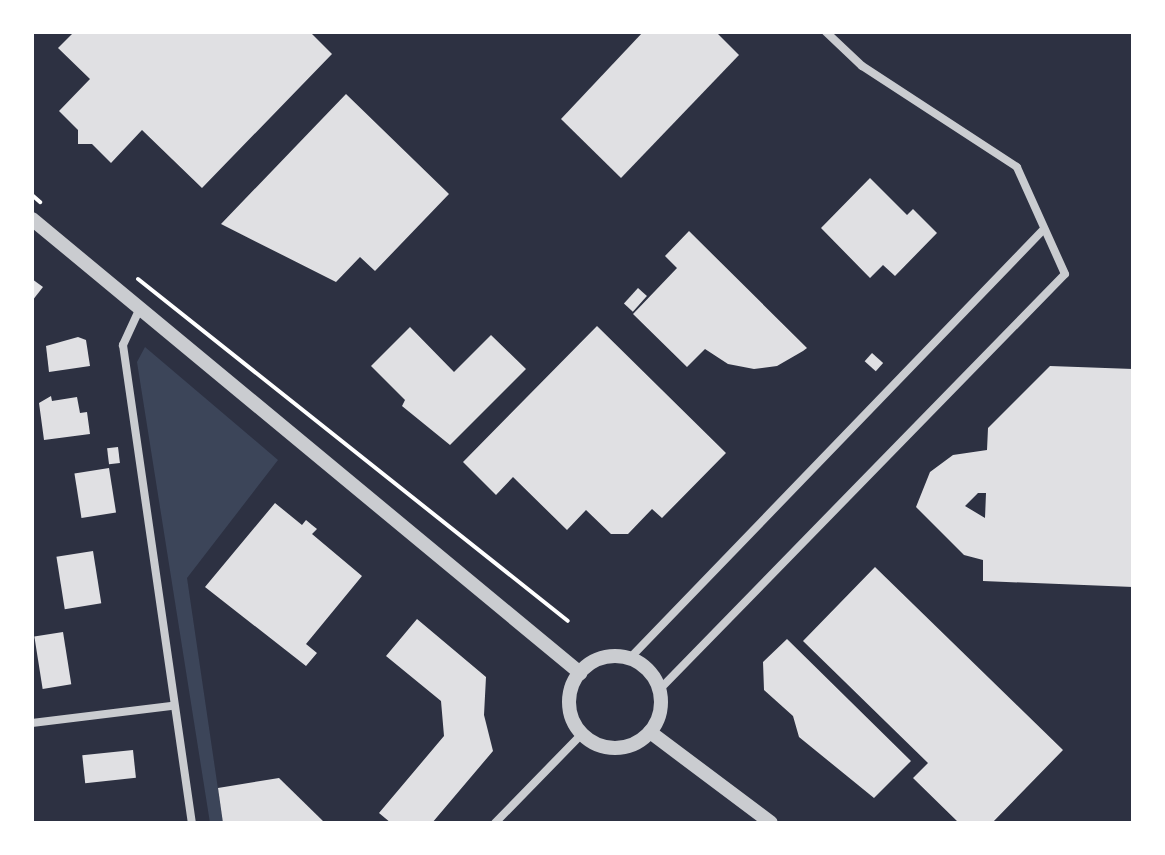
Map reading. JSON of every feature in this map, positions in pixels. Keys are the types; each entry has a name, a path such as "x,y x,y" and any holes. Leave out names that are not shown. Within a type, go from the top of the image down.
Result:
{"street":[{"path":"659,690 1065,274 1042,231 1017,167 862,66 826,32"},
{"path":"32,219 580,673"},
{"path":"630,658 1042,231"},
{"path":"140,308 123,345 171,706 192,823"},
{"path":"602,658 630,658 653,676 661,705 650,732 638,742 609,748 582,734 570,697 580,673 602,658"},
{"path":"32,723 171,706"},
{"path":"650,732 771,823"},
{"path":"495,823 582,734"}],"path":[{"path":"32,195 44,205"},
{"path":"126,270 568,621"}],"shaded area":[{"path":"145,347 278,460 187,578 223,823 210,823 137,362"}],"building":[{"path":"74,32 310,32 332,54 202,188 142,130 111,163 92,144 78,144 78,130 59,111 90,79 58,48"},
{"path":"643,32 716,32 739,55 621,178 561,119"},
{"path":"346,94 449,194 375,271 360,257 336,282 221,224"},
{"path":"870,178 907,215 913,209 937,233 895,276 883,265 870,278 821,228"},
{"path":"689,231 807,348 777,366 754,369 728,364 705,349 687,367 633,314 677,268 665,256"},
{"path":"32,279 43,287 32,301"},
{"path":"638,288 647,296 633,312 624,304"},
{"path":"597,326 726,453 662,518 652,509 628,534 611,534 586,510 567,530 513,477 496,495 463,462"},
{"path":"410,327 454,372 491,335 526,369 450,445 402,406 405,400 371,366"},
{"path":"78,337 86,340 90,366 49,372 46,346"},
{"path":"872,353 883,363 876,371 865,361"},
{"path":"1050,366 1133,369 1133,587 983,581 983,560 964,555 916,507 930,472 953,455 987,450 988,428","holes":["978,493 986,493 985,518 965,506"]},
{"path":"51,396 52,401 77,397 80,413 87,412 90,434 44,440 39,403"},
{"path":"118,447 120,463 109,464 107,448"},
{"path":"109,468 116,512 81,518 74,473"},
{"path":"275,503 302,525 306,520 317,529 312,534 362,576 306,644 317,653 306,666 205,587"},
{"path":"93,551 101,603 65,609 56,557"},
{"path":"875,567 1063,750 992,823 959,823 913,778 928,763 803,641"},
{"path":"417,619 486,677 484,715 493,751 432,823 391,823 379,813 444,736 441,701 386,656"},
{"path":"63,632 71,684 43,689 34,637"},
{"path":"787,639 911,761 874,798 799,737 793,716 764,690 763,662"},
{"path":"133,750 136,778 85,783 82,755"},
{"path":"279,778 325,823 223,823 218,788"}]}
